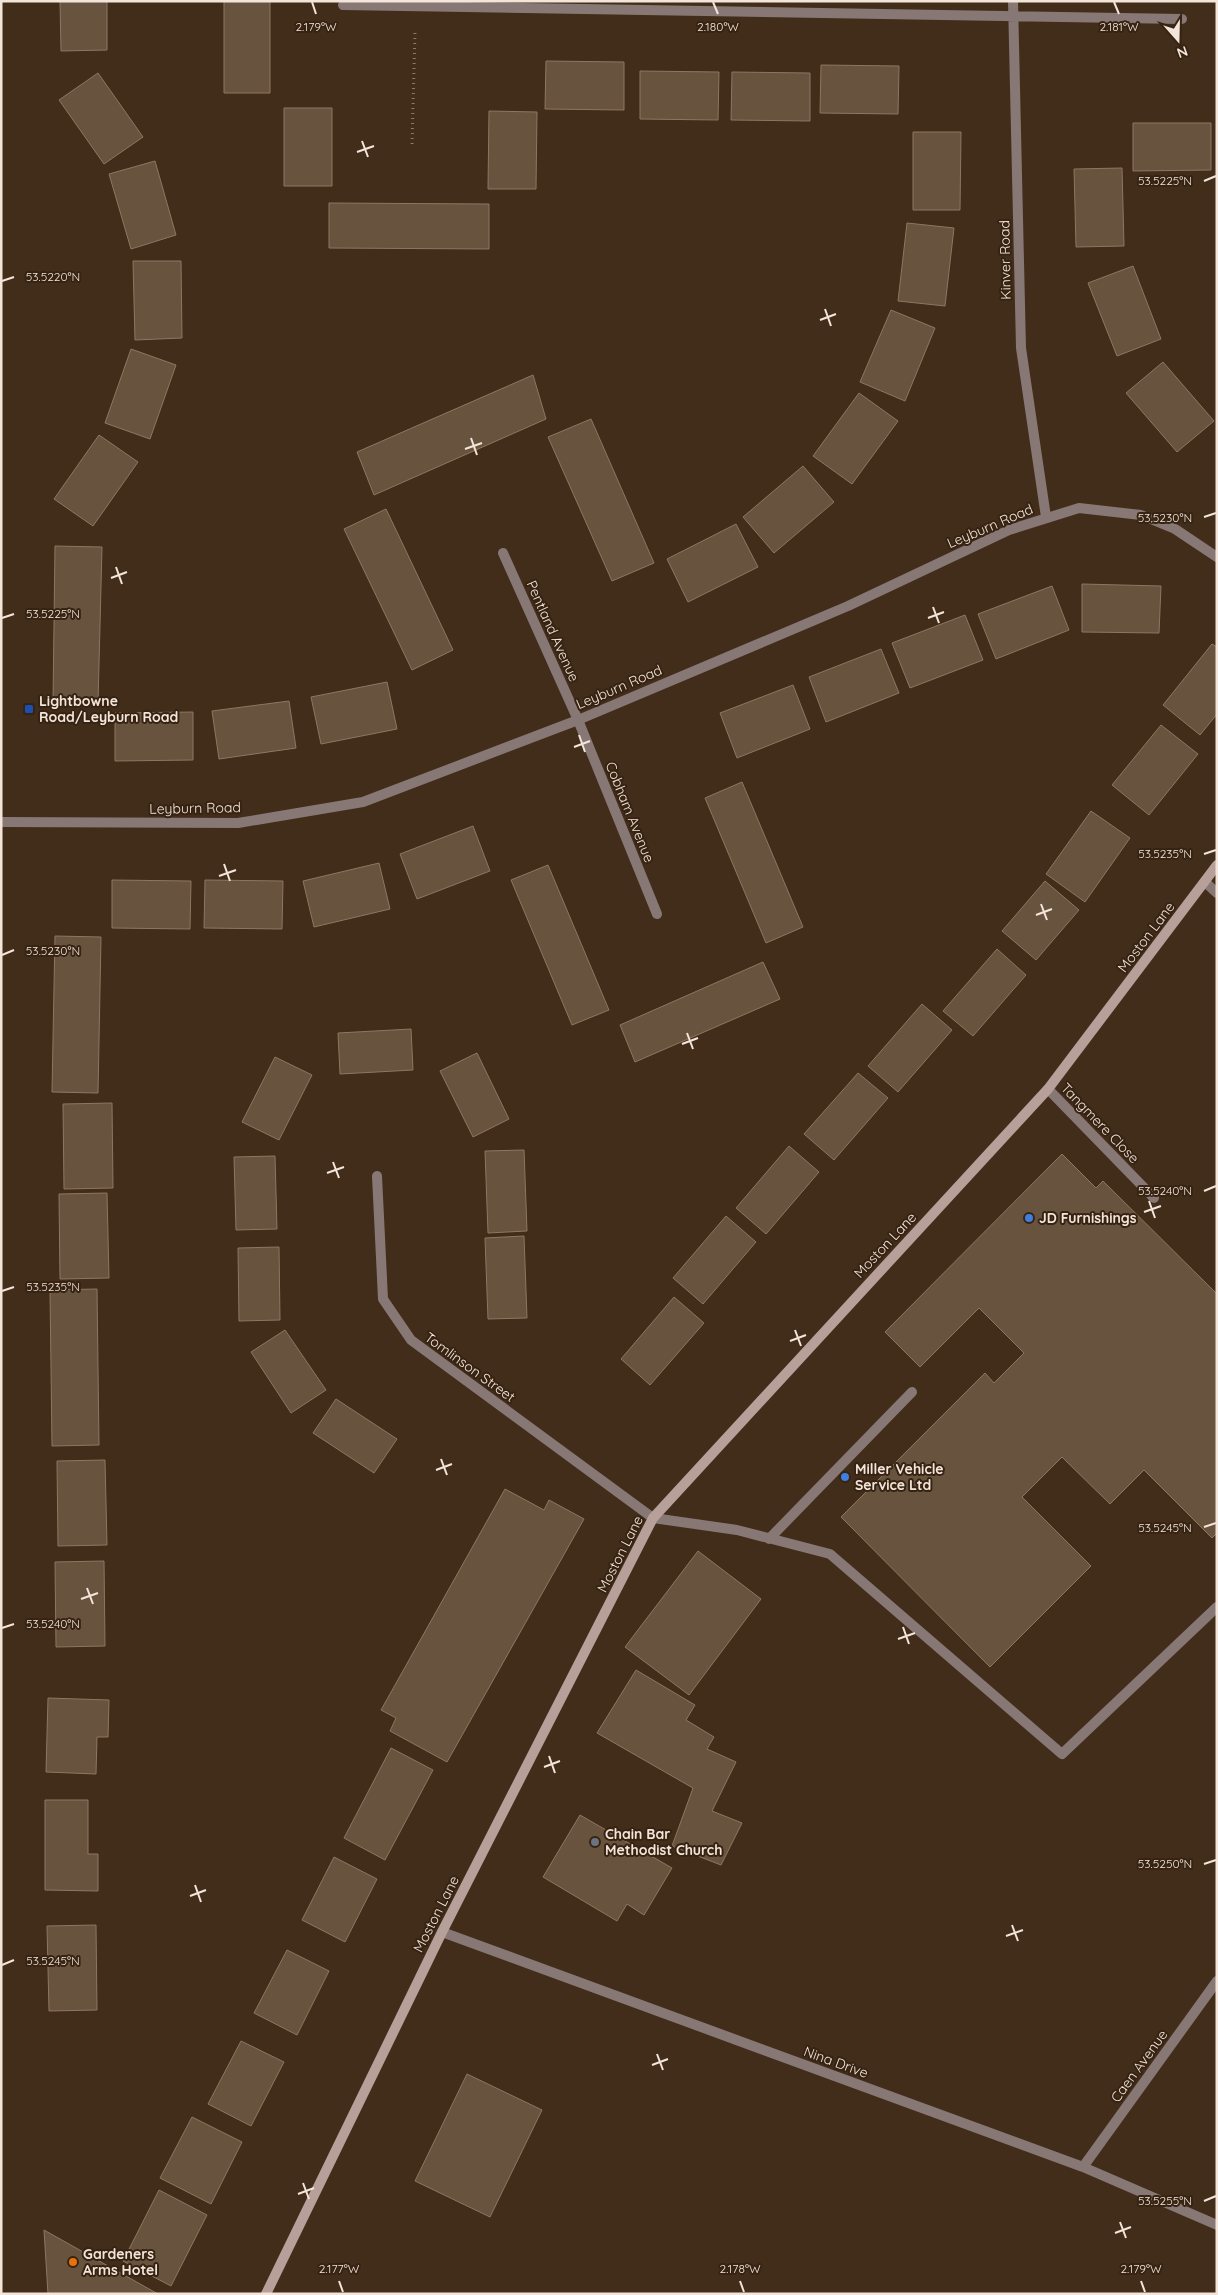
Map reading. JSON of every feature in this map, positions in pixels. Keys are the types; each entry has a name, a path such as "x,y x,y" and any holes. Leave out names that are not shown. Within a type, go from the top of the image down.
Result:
{"street":[{"name":"Kinver Road","path":"1013,1 1021,348 1046,517"},
{"path":"343,5 1182,19"},
{"name":"Leyburn Road","path":"1,822 238,823 363,802 578,720 848,606 1009,530 1079,508 1141,515 1175,528 1217,557"},
{"name":"Pentland Avenue","path":"503,553 578,720"},
{"name":"Cobham Avenue","path":"578,720 656,914"},
{"name":"Moston Lane","path":"266,2294 442,1932 653,1518 1048,1089 1217,865"},
{"path":"1205,882 1217,893"},
{"name":"Tangmere Close","path":"1048,1089 1154,1198"},
{"name":"Tomlinson Street","path":"377,1176 383,1299 411,1340 653,1518"},
{"path":"769,1539 912,1392"},
{"path":"653,1518 737,1530 830,1554 1062,1754 1217,1608"},
{"name":"Nina Drive","path":"442,1932 1083,2167 1217,2225"},
{"name":"Caen Avenue","path":"1083,2167 1217,1981"}],"path":[{"path":"412,144 416,6"}],"building":[{"path":"60,1 107,1 107,50 61,51"},
{"path":"224,1 270,1 270,93 224,93"},
{"path":"546,61 624,62 624,110 545,109"},
{"path":"821,65 899,66 898,114 820,113"},
{"path":"640,71 719,72 718,120 640,119"},
{"path":"732,72 810,73 810,121 731,120"},
{"path":"98,73 143,137 104,164 59,100"},
{"path":"284,108 332,108 332,186 284,186"},
{"path":"489,111 537,112 536,189 488,189"},
{"path":"1133,123 1211,123 1211,170 1133,171"},
{"path":"913,132 961,132 960,210 913,210"},
{"path":"155,161 176,235 131,249 109,174"},
{"path":"1122,168 1124,246 1076,247 1074,169"},
{"path":"329,203 489,204 489,249 329,248"},
{"path":"907,223 954,228 945,306 898,301"},
{"path":"133,261 181,261 182,338 135,340"},
{"path":"1133,266 1161,339 1117,356 1088,283"},
{"path":"891,310 935,328 905,401 860,382"},
{"path":"131,349 176,365 150,439 105,423"},
{"path":"1163,362 1214,421 1177,452 1126,393"},
{"path":"533,375 546,419 374,495 357,452"},
{"path":"859,393 898,421 852,484 813,456"},
{"path":"591,419 654,563 612,581 548,437"},
{"path":"99,435 138,462 93,526 54,499"},
{"path":"803,466 834,502 774,553 743,517"},
{"path":"386,509 453,650 412,670 344,529"},
{"path":"736,524 758,567 688,602 667,559"},
{"path":"55,546 102,547 98,703 53,702"},
{"path":"1082,584 1161,586 1159,633 1082,632"},
{"path":"1052,586 1069,630 996,659 978,614"},
{"path":"965,615 983,660 910,688 892,643"},
{"path":"1212,644 1217,647 1217,714 1200,735 1163,705"},
{"path":"881,649 899,693 826,722 809,677"},
{"path":"387,682 397,729 321,744 311,697"},
{"path":"793,685 810,729 737,758 720,713"},
{"path":"289,701 296,748 219,759 212,711"},
{"path":"193,712 193,760 115,761 115,713"},
{"path":"1161,725 1198,754 1149,815 1112,785"},
{"path":"742,782 803,927 766,943 705,798"},
{"path":"1091,811 1130,838 1085,902 1046,874"},
{"path":"473,826 490,871 417,899 400,854"},
{"path":"379,863 390,909 314,927 303,881"},
{"path":"548,865 609,1010 572,1025 511,880"},
{"path":"112,880 191,881 190,929 112,928"},
{"path":"205,880 283,881 282,929 204,928"},
{"path":"1045,881 1079,910 1036,960 1002,931"},
{"path":"55,936 101,937 98,1093 52,1092"},
{"path":"997,949 1026,975 973,1036 943,1011"},
{"path":"763,962 780,999 635,1062 620,1025"},
{"path":"922,1004 952,1030 898,1092 868,1066"},
{"path":"411,1029 413,1070 340,1074 338,1033"},
{"path":"477,1053 509,1119 473,1137 440,1071"},
{"path":"275,1057 312,1075 279,1140 242,1122"},
{"path":"858,1073 888,1098 834,1160 804,1134"},
{"path":"112,1103 113,1188 64,1189 63,1104"},
{"path":"789,1146 819,1172 766,1234 736,1208"},
{"path":"524,1150 527,1231 488,1233 485,1151"},
{"path":"1062,1154 1096,1188 1103,1181 1217,1294 1217,1533 1212,1538 1144,1470 1110,1504 1062,1457 1022,1497 1091,1566 990,1667 841,1517 985,1373 994,1383 1024,1353 979,1308 920,1367 885,1332"},
{"path":"275,1156 277,1229 236,1230 234,1157"},
{"path":"107,1193 109,1278 60,1279 59,1194"},
{"path":"726,1216 756,1242 703,1304 673,1278"},
{"path":"524,1236 527,1318 488,1319 485,1238"},
{"path":"279,1247 280,1320 239,1321 238,1248"},
{"path":"97,1289 99,1445 52,1446 50,1290"},
{"path":"674,1297 704,1323 650,1385 621,1359"},
{"path":"285,1330 326,1390 291,1413 251,1352"},
{"path":"336,1399 397,1439 374,1473 313,1433"},
{"path":"105,1460 107,1545 58,1546 57,1461"},
{"path":"505,1489 544,1510 549,1500 584,1519 447,1762 390,1731 396,1718 381,1710"},
{"path":"698,1551 761,1599 689,1695 625,1647"},
{"path":"104,1561 105,1646 56,1647 55,1562"},
{"path":"636,1670 695,1705 686,1720 714,1737 707,1749 736,1762 712,1811 742,1823 721,1865 672,1846 693,1788 597,1733"},
{"path":"48,1698 109,1700 108,1737 97,1737 96,1774 46,1772"},
{"path":"391,1748 433,1770 385,1860 344,1838"},
{"path":"45,1800 88,1800 88,1854 98,1854 98,1891 45,1890"},
{"name":"Chain Bar Methodist Church","path":"580,1815 672,1868 644,1915 627,1904 617,1921 543,1877"},
{"path":"334,1857 377,1879 345,1942 302,1920"},
{"path":"96,1925 97,2010 49,2011 47,1926"},
{"path":"287,1950 329,1971 297,2035 254,2013"},
{"path":"241,2041 284,2062 251,2126 208,2104"},
{"path":"467,2074 542,2110 490,2217 415,2181"},
{"path":"192,2117 242,2142 211,2204 160,2178"},
{"path":"159,2190 207,2215 171,2286 123,2261"},
{"name":"Gardeners Arms Hotel","path":"44,2230 158,2294 48,2294"}],"place":[{"name":"Lightbowne Road/Leyburn Road","path":"29,709"},
{"name":"JD Furnishings","path":"1029,1218"},
{"name":"Miller Vehicle Service Ltd","path":"845,1477"},
{"name":"Chain Bar Methodist Church","path":"595,1842"},
{"name":"Gardeners Arms Hotel","path":"73,2262"}]}
